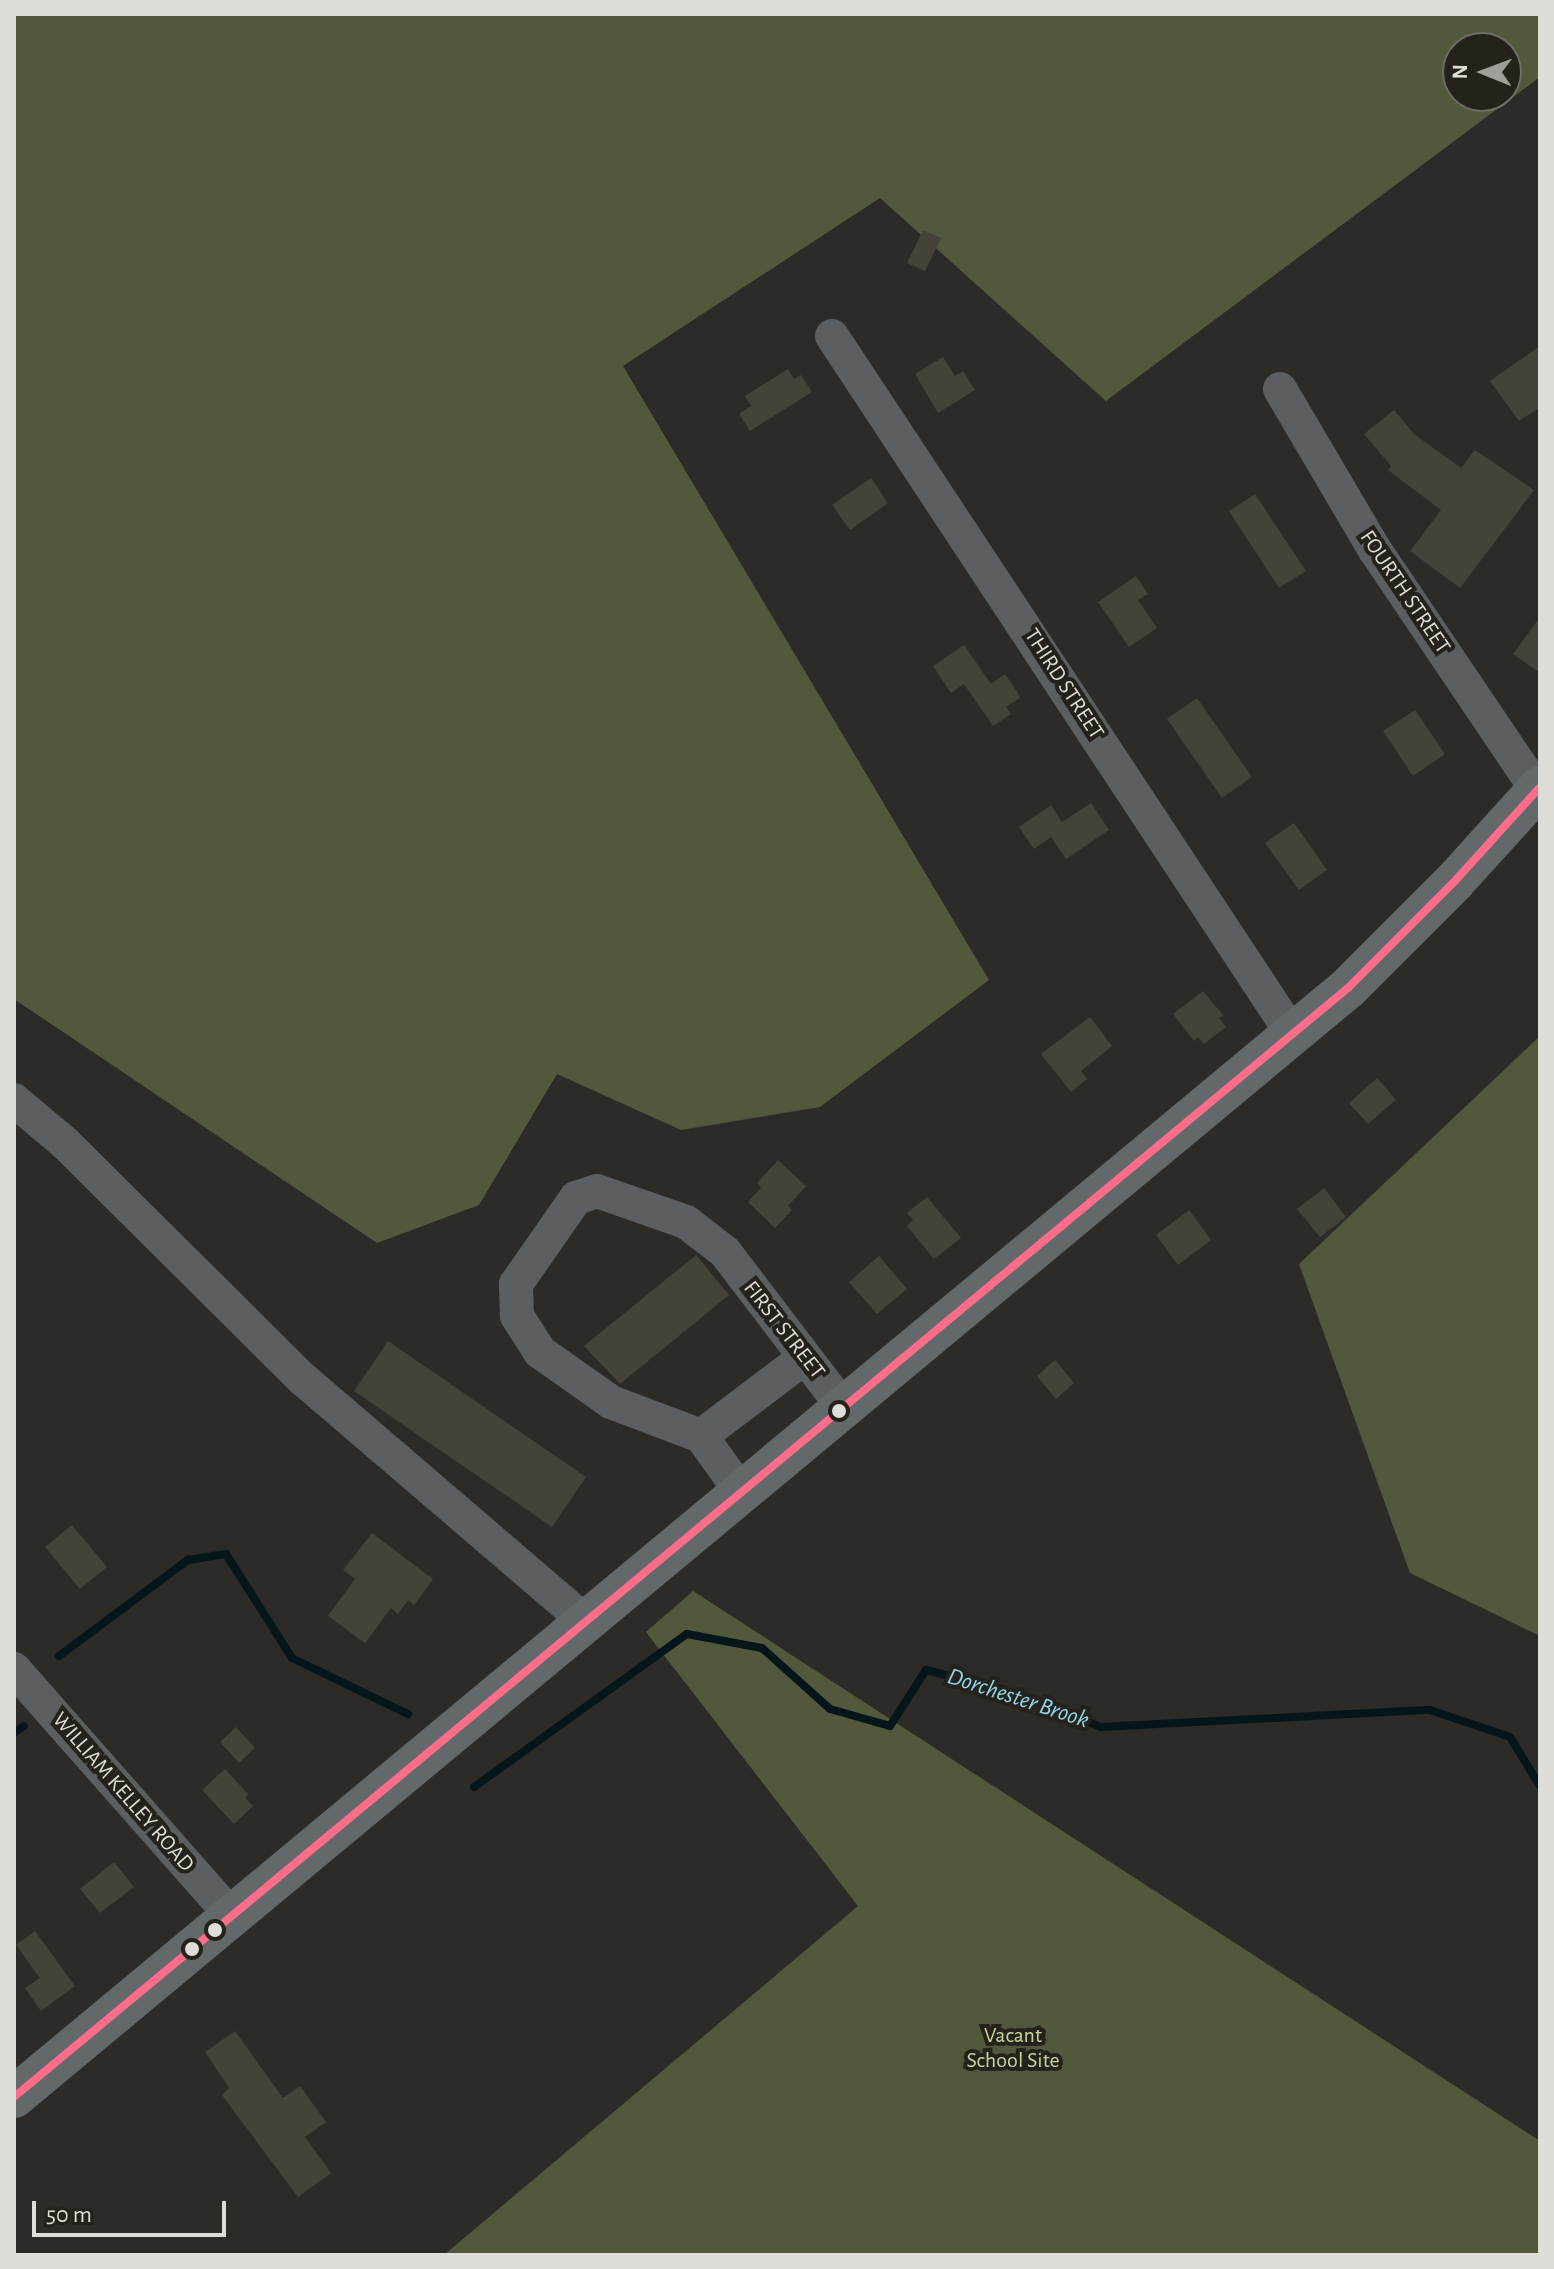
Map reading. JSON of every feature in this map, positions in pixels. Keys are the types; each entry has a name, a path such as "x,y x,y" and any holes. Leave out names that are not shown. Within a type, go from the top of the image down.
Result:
{"main road":[{"path":"14,2097 1348,988 1454,882 1539,789"}],"street":[{"name":"THIRD STREET","path":"832,336 1293,1035"},
{"name":"FOURTH STREET","path":"1280,389 1375,550 1539,789"},
{"path":"14,1100 65,1143 304,1380 586,1622"},
{"name":"FIRST STREET","path":"701,1436 611,1402 540,1352 517,1316 516,1284 576,1198 597,1191 686,1222 725,1252 844,1408"},
{"path":"742,1493 701,1436 804,1358"},
{"name":"WILLIAM KELLEY ROAD","path":"14,1669 231,1915"}],"green space":[{"path":"14,14 1540,14 1540,77 1522,90 1522,32 1442,32 1442,112 1493,112 1106,401 880,198 623,366 989,980 820,1107 681,1130 557,1074 479,1205 377,1243 14,999"},
{"path":"1540,1036 1540,1636 1410,1573 1299,1264"},
{"name":"Vacant School Site","path":"693,1591 1540,2141 1540,2255 444,2255 858,1906 646,1632"}],"building":[{"path":"923,230 941,238 925,271 907,263"},
{"path":"1540,346 1540,407 1519,421 1490,381"},
{"path":"943,357 955,376 963,371 975,390 938,413 915,374"},
{"path":"788,369 794,379 801,375 812,392 750,431 739,414 751,406 745,396"},
{"path":"1394,410 1414,434 1461,468 1475,450 1534,490 1460,588 1410,551 1441,510 1388,470 1391,466 1364,434"},
{"path":"871,478 888,503 850,530 832,505"},
{"path":"1255,494 1306,571 1279,588 1229,511"},
{"path":"1136,576 1148,594 1138,600 1157,628 1129,647 1098,602"},
{"path":"1540,617 1540,673 1513,654"},
{"path":"964,645 991,684 1005,674 1020,698 1006,707 1011,714 993,726 964,684 951,693 933,666"},
{"path":"1197,698 1252,777 1222,798 1167,719"},
{"path":"1415,710 1445,754 1413,776 1383,731"},
{"path":"1091,803 1109,830 1066,859 1051,837 1034,849 1019,827 1051,805 1062,822"},
{"path":"1294,823 1327,870 1299,890 1265,843"},
{"path":"1203,991 1223,1015 1219,1018 1226,1027 1204,1044 1198,1037 1194,1041 1173,1014"},
{"path":"1090,1017 1112,1046 1081,1071 1087,1079 1071,1092 1041,1054"},
{"path":"1377,1078 1396,1100 1368,1124 1349,1103"},
{"path":"778,1160 806,1186 788,1206 792,1210 775,1228 748,1202 761,1188 757,1183"},
{"path":"1324,1188 1346,1217 1320,1237 1297,1209"},
{"path":"927,1197 961,1238 934,1259 907,1226 913,1220 907,1213"},
{"path":"1189,1210 1211,1240 1178,1265 1156,1235"},
{"path":"696,1255 729,1295 620,1384 584,1346"},
{"path":"879,1256 907,1289 877,1314 849,1282"},
{"path":"388,1341 586,1477 552,1527 354,1391"},
{"path":"1055,1360 1074,1383 1056,1399 1037,1376"},
{"path":"72,1525 107,1567 80,1589 45,1547"},
{"path":"372,1533 433,1579 414,1605 408,1600 398,1614 391,1608 365,1643 328,1616 355,1579 343,1570"},
{"path":"236,1727 255,1748 239,1763 220,1742"},
{"path":"225,1769 248,1794 245,1798 253,1806 234,1824 202,1790"},
{"path":"114,1862 134,1887 100,1913 80,1889"},
{"path":"35,1931 75,1986 41,2011 25,1988 40,1978 16,1945"},
{"path":"235,2031 283,2098 300,2086 326,2122 305,2137 331,2173 298,2197 222,2095 229,2088 205,2052"}],"waterway":[{"name":"Dorchester Brook","path":"59,1656 188,1560 226,1554 292,1658 408,1714"},
{"name":"Dorchester Brook","path":"474,1787 687,1634 762,1648 830,1709 890,1726 926,1670 1001,1689 1101,1727 1430,1710 1510,1737 1540,1786"},
{"name":"Dorchester Brook","path":"14,1733 24,1726"}],"transit line":[{"path":"14,2097 1348,988 1454,882 1540,787"}]}
